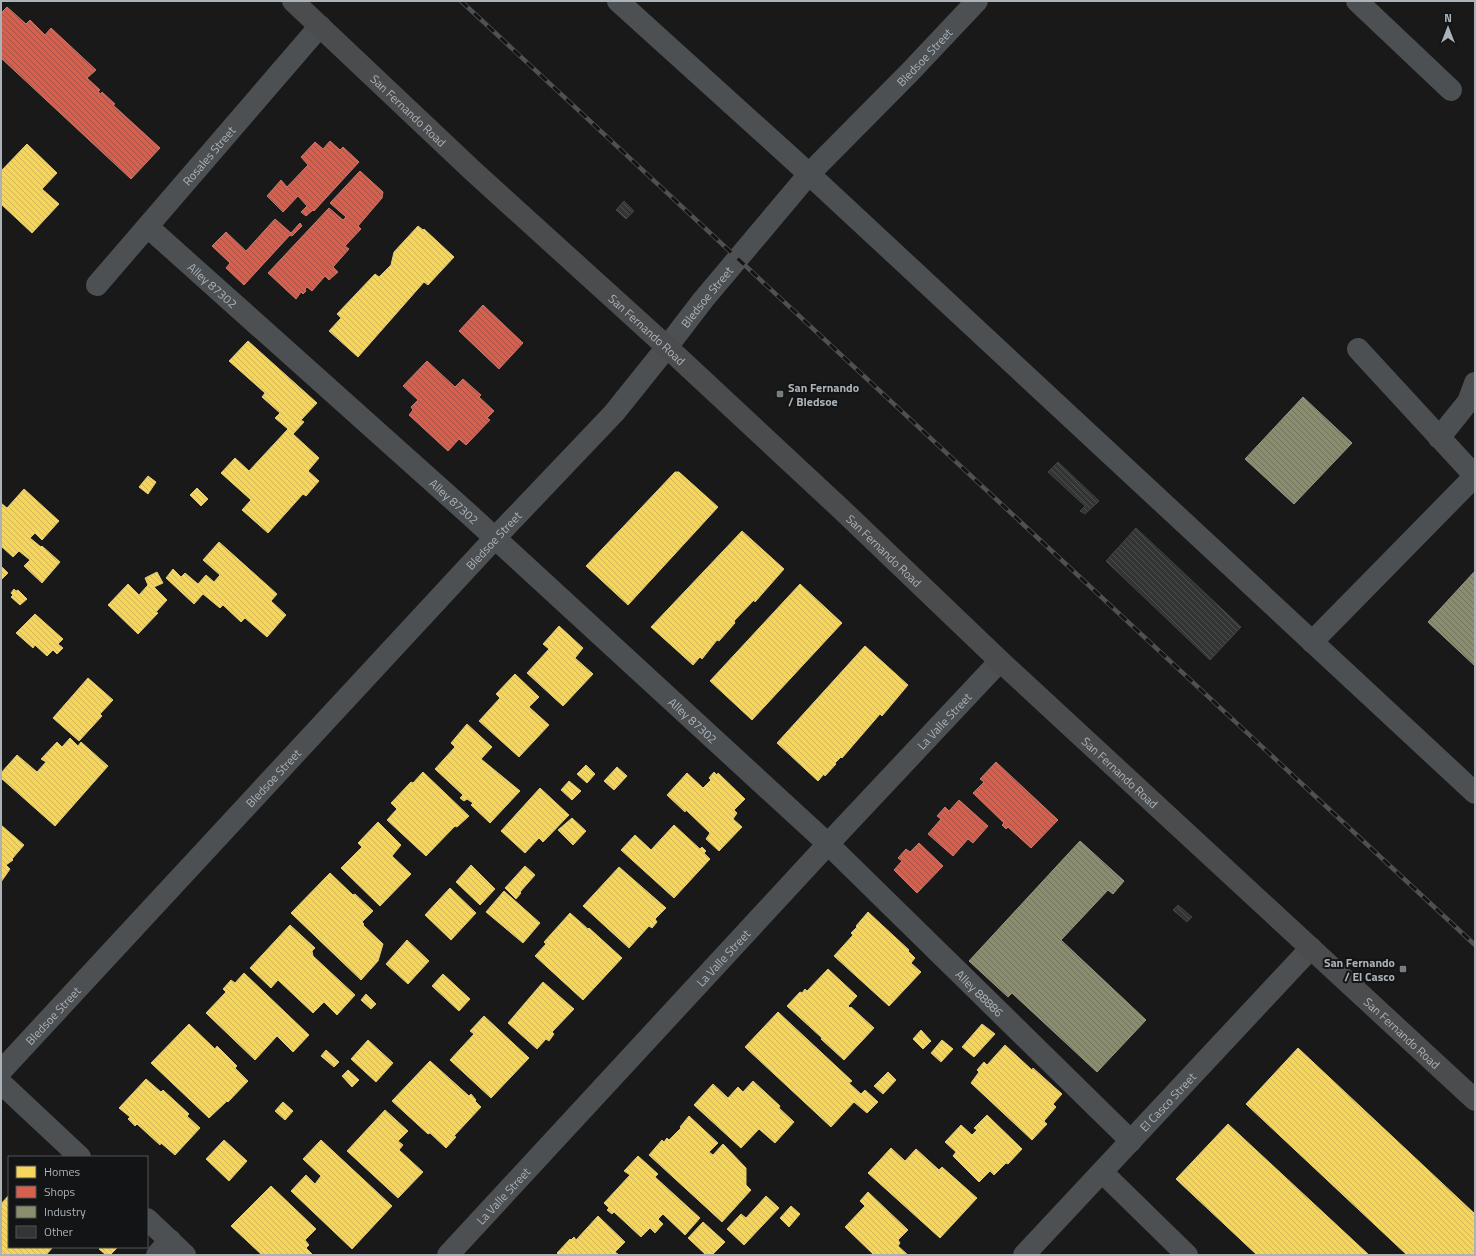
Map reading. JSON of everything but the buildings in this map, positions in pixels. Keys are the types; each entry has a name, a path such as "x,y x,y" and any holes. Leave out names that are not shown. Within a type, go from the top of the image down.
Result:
{"main road":[{"name":"San Fernando Road","path":"293,1 473,171 667,347 840,508 1000,661 1475,1100"}],"street":[{"path":"618,1 809,174 1475,793"},
{"name":"Bledsoe Street","path":"1,1071 495,538 614,413 667,347 702,300 809,174 909,73 977,1"},
{"path":"1357,1 1451,90"},
{"name":"Rosales Street","path":"97,286 320,26"},
{"name":"Alley 87302","path":"148,226 495,538 828,844"},
{"path":"1312,642 1475,476 1358,349"},
{"path":"1439,438 1468,402 1475,383"},
{"name":"La Valle Street","path":"448,1255 828,844 1000,661"},
{"name":"Alley 88886","path":"828,844 1131,1141"},
{"name":"El Casco Street","path":"1024,1255 1311,948"},
{"path":"1,1083 79,1156"},
{"path":"1102,1172 1187,1255"},
{"path":"148,1220 171,1250"}],"railway":[{"path":"461,1 1475,945"}],"place":[{"name":"San Fernando / Bledsoe","path":"780,394"},
{"name":"San Fernando / El Casco","path":"1403,969"}]}
